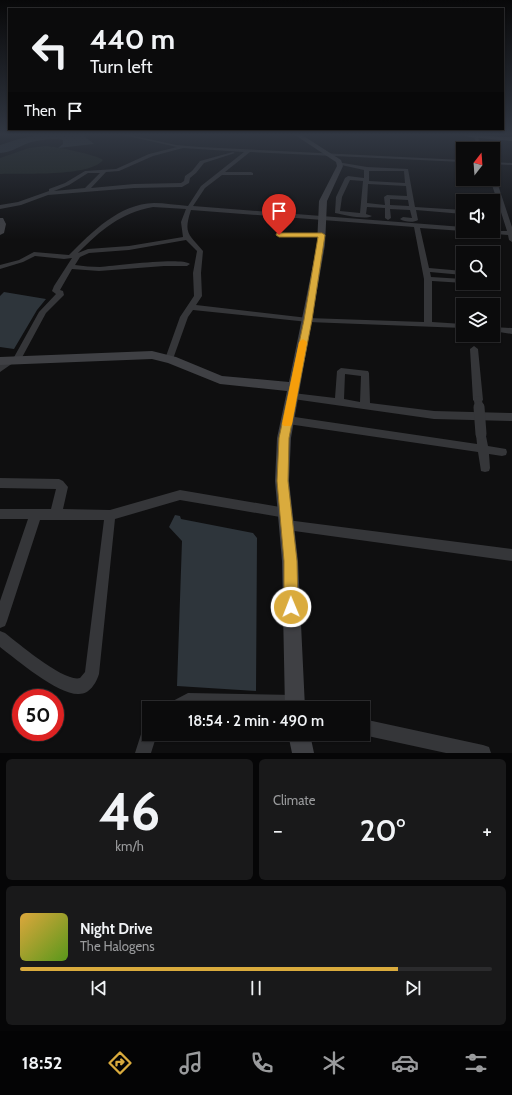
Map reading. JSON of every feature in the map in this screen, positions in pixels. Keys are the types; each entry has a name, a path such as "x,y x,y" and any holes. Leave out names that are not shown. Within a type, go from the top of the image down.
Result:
{"main road":[{"path":"295,701 290,561 282,481 284,438 308,320 322,235 323,201 338,170"},
{"path":"0,220 2,224 0,233"},
{"path":"9,361 144,355 169,359 220,380 294,391"},
{"path":"300,741 303,753"}],"street":[{"path":"0,207 19,204 65,185 86,172 110,170"},
{"path":"193,183 188,177 195,170"},
{"path":"169,359 184,317 198,296 197,273 200,251 187,238 184,230 184,222 189,208 205,186 224,170"},
{"path":"351,170 399,189 398,184 408,180"},
{"path":"351,170 367,177 405,170"},
{"path":"406,170 411,206"},
{"path":"85,191 104,171"},
{"path":"221,173 251,174"},
{"path":"364,208 367,177"},
{"path":"408,180 367,177 348,178 339,197 337,212 364,208 388,210 411,206"},
{"path":"31,198 47,193 134,186 182,185 193,183 205,186"},
{"path":"65,185 75,188"},
{"path":"495,186 511,232 500,232"},
{"path":"388,210 387,196 411,206 456,211"},
{"path":"0,369 9,361 43,312 60,295 60,293 56,291 58,284 72,267 74,256 110,220 122,213 153,205 323,216 456,229"},
{"path":"323,216 364,208 388,210"},
{"path":"417,226 428,279 428,324"},
{"path":"279,235 322,235"},
{"path":"0,267 21,261 34,254 64,257 74,256 88,252 129,248 187,238"},
{"path":"72,267 99,269 164,264 187,264"},
{"path":"426,270 456,272"},
{"path":"428,279 456,281"},
{"path":"190,307 308,320 456,326"},
{"path":"500,330 512,331"},
{"path":"474,349 485,468"},
{"path":"339,402 341,371 365,373 364,406"},
{"path":"294,391 339,402 434,415 512,417"},
{"path":"288,420 502,452"},
{"path":"0,483 59,484 62,487 56,514"},
{"path":"0,514 110,515 180,495 286,519 512,555"},
{"path":"0,621 36,514"},
{"path":"0,638 58,680 80,687 86,684 92,674 110,515"},
{"path":"186,701 209,701"},
{"path":"370,729 483,753"},
{"path":"143,753 147,741"}],"shaded area":[{"path":"0,170 79,170 39,174 0,174"},
{"path":"4,292 46,299 37,310 14,349 0,347 0,296"},
{"path":"175,515 180,516 181,519 253,533 257,538 256,691 177,686 182,541 169,527"}],"slow traffic":[{"path":"287,424 303,342"}],"route":[{"path":"279,235 322,235 308,320 284,438 282,481 290,561 291,607"}]}
